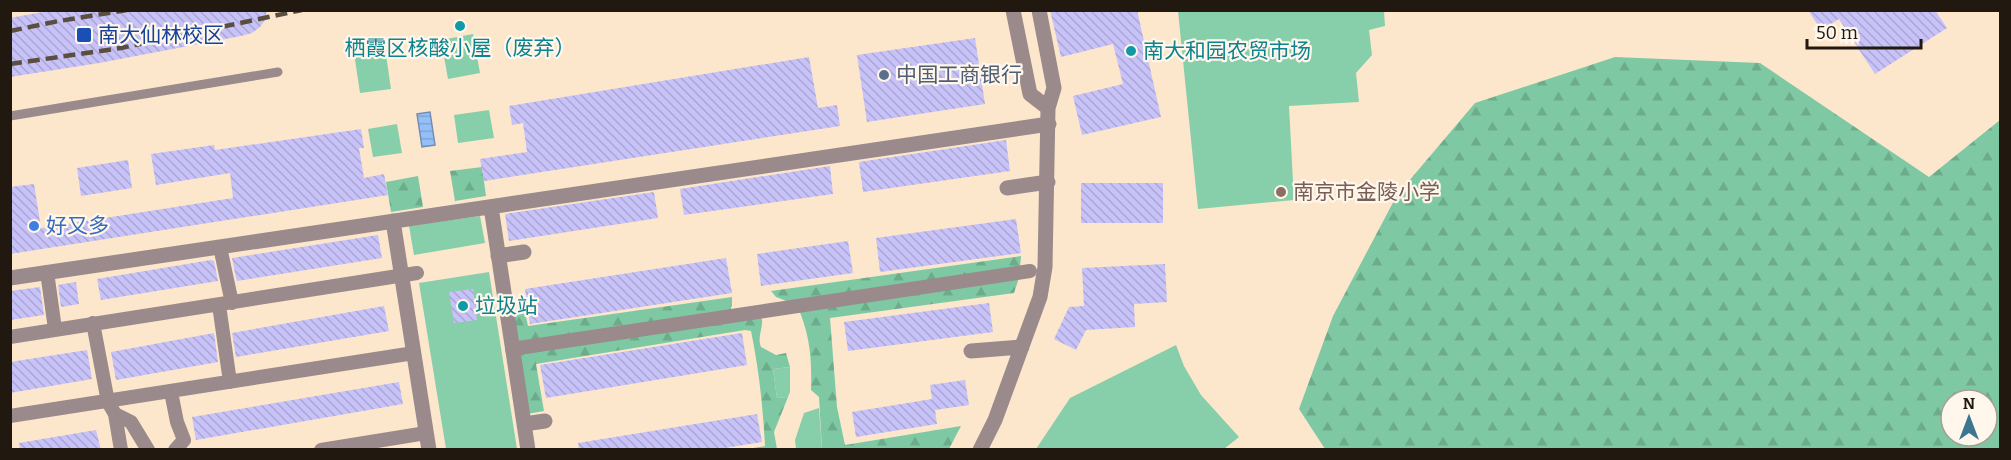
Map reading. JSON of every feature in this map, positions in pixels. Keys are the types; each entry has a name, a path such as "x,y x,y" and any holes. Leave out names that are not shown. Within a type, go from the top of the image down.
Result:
{"street":[{"path":"1013,10 1030,94 1048,108"},
{"path":"980,450 995,420 1040,297 1045,267 1048,108 1054,88 1039,10"},
{"path":"10,278 1049,124"},
{"path":"1006,188 1048,182"},
{"path":"490,207 528,450"},
{"path":"393,221 429,450"},
{"path":"220,247 230,382"},
{"path":"498,256 524,252"},
{"path":"512,349 1030,271"},
{"path":"47,272 55,329"},
{"path":"10,337 417,273"},
{"path":"93,323 121,450"},
{"path":"971,351 1022,347"},
{"path":"10,416 112,408 171,392 414,353"},
{"path":"171,392 177,422 184,440 176,450"},
{"path":"112,408 131,422 148,450"},
{"path":"524,424 545,421"},
{"path":"321,450 426,434"}],"lane":[{"path":"10,116 278,72"}],"green space":[{"path":"1178,11 1384,11 1385,26 1369,30 1372,55 1356,73 1359,102 1289,106 1294,200 1198,209"},
{"path":"473,34 480,73 448,79 441,40"},
{"path":"385,48 391,89 360,93 354,53"},
{"path":"1615,57 1760,63 1929,177 2000,120 2000,449 1325,449 1299,409 1333,316 1397,195 1475,103"},
{"path":"489,110 494,138 458,143 454,115"},
{"path":"397,124 402,153 373,157 368,129"},
{"path":"482,167 486,196 455,201 450,171"},
{"path":"418,176 423,207 391,212 386,182"},
{"path":"480,216 485,243 414,255 409,226"},
{"path":"1021,256 1019,278 1014,293 830,318 837,407 845,445 961,426 949,449 822,449 819,397 811,390 810,357 805,326 797,305 776,297 771,291"},
{"path":"489,272 517,449 446,449 419,283"},
{"path":"732,297 728,315 752,312 762,319 761,347 776,355 786,353 790,367 773,369 777,398 788,397 774,432 777,449 747,449 765,446 754,346 751,331 745,330 536,364 544,411 527,414 512,314 525,312 528,326"},
{"path":"1176,345 1184,366 1201,395 1239,437 1224,449 1036,449 1070,398"},
{"path":"790,367 788,397 777,398 773,369"},
{"path":"819,408 822,449 796,449 795,440 804,413"}],"water":[{"path":"430,112 435,145 422,147 417,114"}],"building":[{"name":"南大仙林校区","path":"53,10 267,10 265,20 260,27 252,33 241,36 10,77 10,18"},
{"path":"1050,10 1137,10 1161,117 1082,135 1073,96 1123,84 1113,44 1061,57"},
{"path":"1808,10 1935,10 1947,28 1875,74 1839,19 1821,30"},
{"path":"975,38 985,104 867,122 857,55"},
{"path":"809,57 818,108 837,105 840,126 484,181 480,159 527,152 523,123 512,125 509,106"},
{"path":"361,129 364,148 359,148 364,178 384,174 388,195 10,254 10,187 34,184 41,228 233,198 230,173 156,185 151,154 214,145 215,150"},
{"path":"1006,140 1010,171 863,192 859,162"},
{"path":"128,160 132,188 81,196 77,168"},
{"path":"830,166 833,194 684,215 680,189"},
{"path":"1081,183 1163,183 1163,223 1081,223"},
{"path":"654,192 658,218 509,241 505,214"},
{"path":"1016,219 1021,253 880,272 876,238"},
{"path":"378,235 382,258 237,281 236,278 232,258"},
{"path":"848,241 853,273 761,286 757,254"},
{"path":"726,258 732,293 530,324 525,289"},
{"path":"214,261 218,281 101,300 97,279"},
{"path":"1165,264 1167,302 1134,304 1135,327 1086,330 1076,350 1054,339 1069,307 1084,306 1082,268"},
{"path":"76,282 79,304 61,307 58,285"},
{"path":"40,287 44,315 10,320 10,291"},
{"name":"垃圾站","path":"473,289 477,320 454,323 449,292"},
{"path":"989,303 993,332 848,351 844,322"},
{"path":"384,306 389,331 236,357 232,333"},
{"path":"214,333 218,362 116,380 111,352"},
{"path":"742,333 747,365 546,398 540,365"},
{"path":"87,350 92,379 10,393 10,362"},
{"path":"965,380 969,405 935,410 937,424 856,437 852,412 932,399 930,385"},
{"path":"399,382 403,404 196,440 192,417"},
{"path":"757,414 762,442 713,450 579,450 578,443"},
{"path":"96,430 101,450 20,450 19,443"}],"railway":[{"path":"10,31 127,10"},
{"path":"10,64 121,48 302,10"}],"place":[{"name":"栖霞区核酸小屋（废弃）","path":"460,26"},
{"name":"南大仙林校区","path":"84,35"},
{"name":"南大和园农贸市场","path":"1131,51"},
{"name":"中国工商银行","path":"884,75"},
{"name":"南京市金陵小学","path":"1281,192"},
{"name":"好又多","path":"34,226"},
{"name":"垃圾站","path":"463,306"}]}
